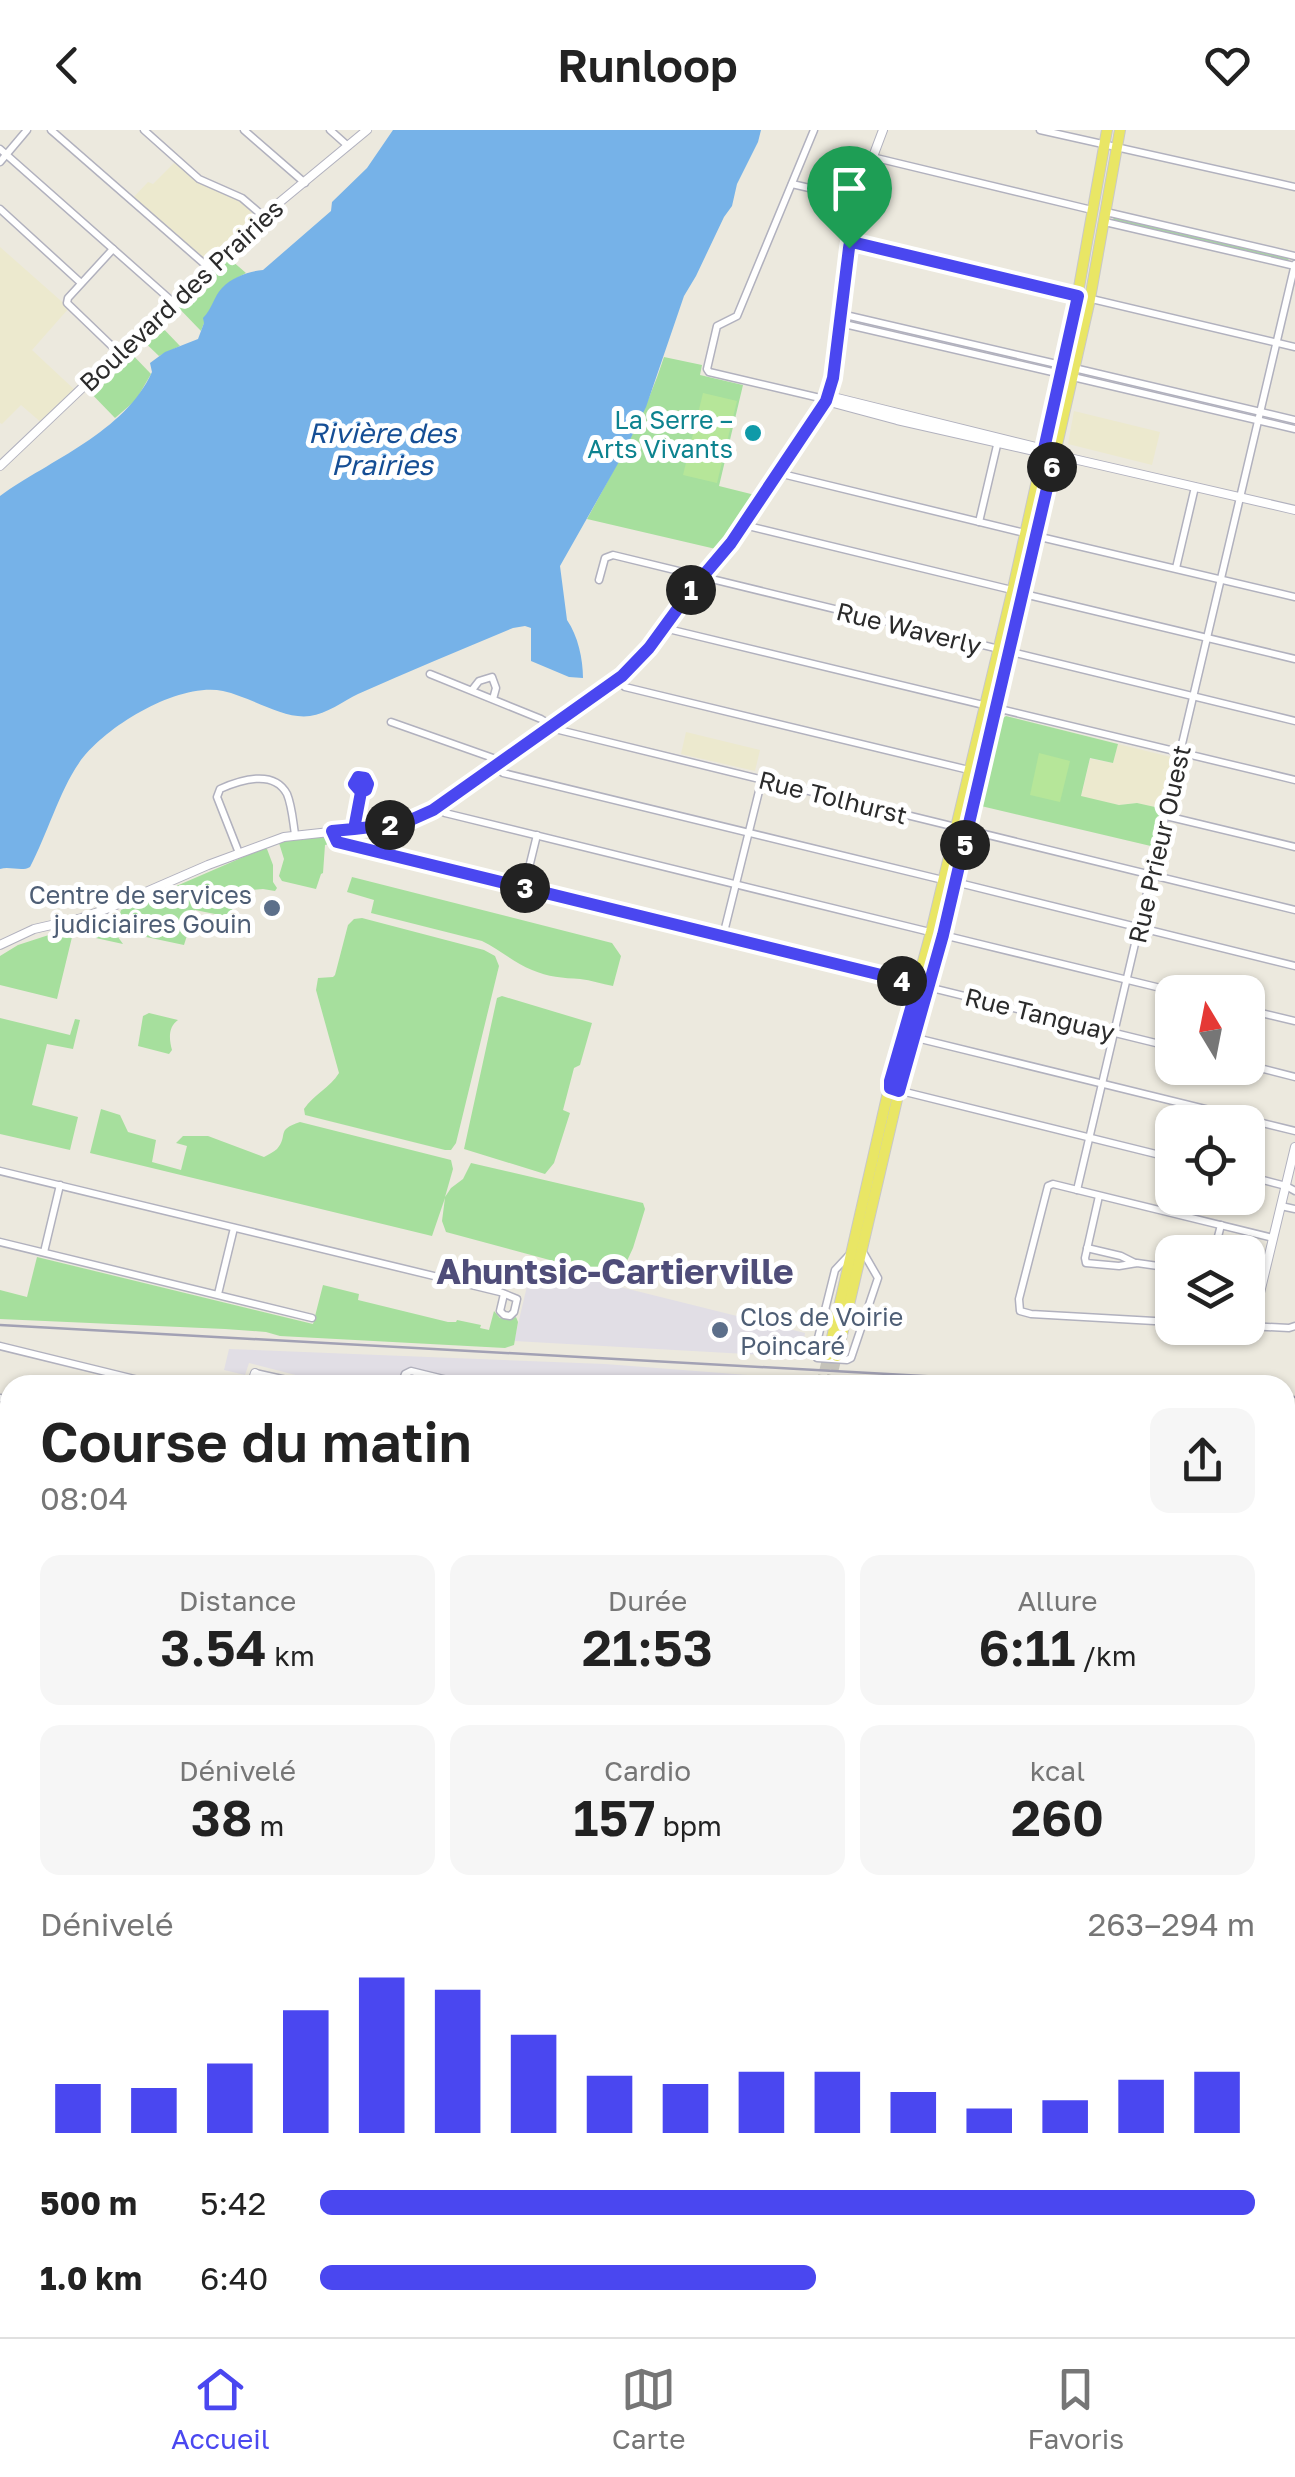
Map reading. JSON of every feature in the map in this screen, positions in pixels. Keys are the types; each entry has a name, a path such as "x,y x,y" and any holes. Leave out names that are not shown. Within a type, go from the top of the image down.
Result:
{"main road":[{"path":"1107,130 1111,146"},
{"path":"833,1356 894,1089 937,934 1052,453 1101,215 1111,146 1120,130"}],"street":[{"path":"0,162 3,152 27,130"},
{"path":"51,130 209,268"},
{"path":"144,130 199,179 242,198 264,216"},
{"path":"244,130 305,183"},
{"path":"330,130 349,147"},
{"name":"Boulevard des Prairies","path":"0,465 264,216 367,130"},
{"path":"814,130 737,316 717,326 708,371 825,399 833,397 1295,510"},
{"path":"0,945 34,929 110,908 238,853 295,834 404,823 438,807 617,680 649,648 728,548 825,399 833,378 857,199 883,130"},
{"path":"1040,130 1295,188"},
{"path":"3,152 174,302"},
{"path":"872,157 1295,265"},
{"path":"792,184 857,199"},
{"path":"0,209 81,283"},
{"path":"1101,215 1295,256"},
{"path":"850,242 1295,347"},
{"path":"113,249 68,298 69,308 118,352"},
{"name":"Rue Prieur Ouest","path":"1077,1190 1295,265"},
{"path":"840,318 1259,416 1295,429"},
{"path":"1259,416 1295,420"},
{"path":"979,522 998,440"},
{"path":"778,473 1295,597"},
{"path":"1176,568 1195,486"},
{"path":"744,524 1295,659"},
{"name":"Rue Waverly","path":"600,580 604,558 609,555 1295,721"},
{"path":"664,628 1295,780"},
{"name":"Rue Tolhurst","path":"430,674 559,730 1295,910"},
{"name":"Rue Tolhurst","path":"472,690 476,682 492,677 496,688 493,700"},
{"path":"617,680 625,687 976,771"},
{"path":"392,722 493,758 500,771 509,774 1295,966"},
{"path":"238,853 217,797 220,789 234,783 264,779 280,786 288,797 295,834"},
{"path":"724,936 762,779"},
{"path":"354,829 361,792"},
{"path":"438,807 444,813 1155,987"},
{"path":"1166,816 1295,847"},
{"name":"Rue Tanguay","path":"332,831 337,842 1155,1043"},
{"path":"524,888 537,835"},
{"path":"1265,1014 1295,1021"},
{"path":"909,1036 1295,1132"},
{"path":"1265,1069 1295,1077"},
{"path":"894,1089 1155,1154"},
{"path":"1265,1266 1280,1206 1292,1187 1295,1147"},
{"path":"0,1171 504,1294"},
{"path":"1265,1180 1292,1187"},
{"path":"1155,1321 1028,1314 1020,1310 1019,1297 1046,1188 1052,1184 1272,1238"},
{"path":"44,1252 60,1185"},
{"path":"1099,1196 1084,1260 1088,1264 1119,1266 1137,1263"},
{"path":"1280,1206 1295,1209"},
{"path":"1219,1235 1221,1226"},
{"path":"218,1295 234,1228"},
{"path":"0,1242 312,1318"},
{"path":"1087,1248 1155,1266"},
{"path":"858,1252 877,1274 851,1358 818,1358 814,1354 837,1266 858,1252"},
{"path":"834,1275 868,1275 876,1282"},
{"path":"1265,1326 1293,1327"},
{"path":"0,1346 118,1375"},
{"path":"255,1373 264,1375"}],"shaded area":[{"path":"177,160 199,179 242,198 263,216 209,268 131,200"},
{"path":"0,247 69,308 32,350 77,392 43,424 21,405 0,423"},
{"path":"1074,411 1160,432 1152,465 1068,444"},
{"path":"686,732 760,750 755,771 681,754"},
{"path":"1118,744 1175,758 1164,809 1081,797 1090,759 1113,763"},
{"path":"532,1265 805,1333 801,1357 514,1341"},
{"path":"229,1349 605,1364 749,1375 295,1375 249,1363 245,1375 224,1370"}],"green space":[{"path":"1114,216 1289,257 1288,262 1113,221"},
{"path":"224,254 246,273 221,290 201,331 173,302"},
{"path":"157,322 180,346 159,356 137,335"},
{"path":"125,347 151,374 136,400 115,418 84,386"},
{"path":"664,357 702,365 700,375 743,385 719,486 759,496 720,550 587,519 639,419"},
{"path":"703,393 737,401 717,483 683,475"},
{"path":"1006,716 1118,744 1113,763 1090,758 1081,796 1119,805 1137,803 1164,809 1155,847 981,806 1002,719"},
{"path":"1039,753 1070,761 1060,802 1030,795"},
{"path":"327,837 323,873 316,889 282,881 279,876 284,859 279,843"},
{"path":"267,849 273,865 275,891 250,890 246,901 235,900 230,917 195,910 184,945 128,935 118,920 121,910"},
{"path":"352,877 612,943 621,956 613,986 544,974 482,941 371,913 374,900 347,892"},
{"path":"101,918 123,944 73,933 57,999 0,985 0,956 18,945"},
{"path":"362,918 484,950 495,956 499,966 456,1143 451,1150 305,1115 308,1104 339,1073 316,990 318,978 335,975 348,925"},
{"path":"502,996 592,1023 563,1110 570,1113 554,1163 545,1174 464,1149 497,998"},
{"path":"149,1013 178,1020 171,1030 169,1054 138,1046 143,1016"},
{"path":"0,1018 70,1035 75,1019 80,1020 73,1049 47,1044 32,1105 78,1117 70,1150 0,1134"},
{"path":"101,1109 120,1115 128,1132 156,1140 152,1162 181,1170 187,1146 176,1143 183,1136 208,1136 264,1157 277,1149 285,1130 300,1122 451,1160 453,1169 445,1197 463,1179 471,1163 643,1203 645,1209 620,1276 609,1276 446,1232 442,1221 445,1198 432,1236 90,1153"},
{"path":"37,1257 313,1324 323,1285 359,1294 358,1300 448,1322 481,1325 480,1328 489,1330 494,1311 500,1318 516,1317 518,1322 514,1345 505,1348 0,1319 0,1290 27,1297"}],"water":[{"name":"Rivière des Prairies","path":"393,130 761,130 737,184 732,206 684,296 646,407 560,566 567,620 579,648 583,678 569,677 531,661 531,628 525,626 310,716 289,715 223,691 185,693 144,710 91,749 65,787 30,867 0,869 0,496 85,443 124,412 152,372 150,363 165,352 198,339 203,318 222,288 241,275 263,270 331,211 332,202 367,168"}],"tunnel":[{"path":"823,1375 828,1355"},
{"path":"832,1375 837,1356"}],"railway":[{"path":"0,1325 906,1375"}],"place":[{"name":"La Serre – Arts Vivants","path":"753,433"},
{"name":"Centre de services judiciaires Gouin","path":"272,908"},
{"name":"Clos de Voirie Poincaré","path":"720,1330"}],"district":[{"name":"Ahuntsic-Cartierville","path":"615,1271"}],"route":[{"path":"849,248 833,378 826,401 740,532 636,663 456,795 414,820 354,829 361,792 368,784 367,779 358,777 354,784 361,792 353,827 354,829 332,831 337,842 918,984 890,1081 890,1088 899,1091 930,988 1056,453 1044,449 1078,296 852,242 849,248"}]}
